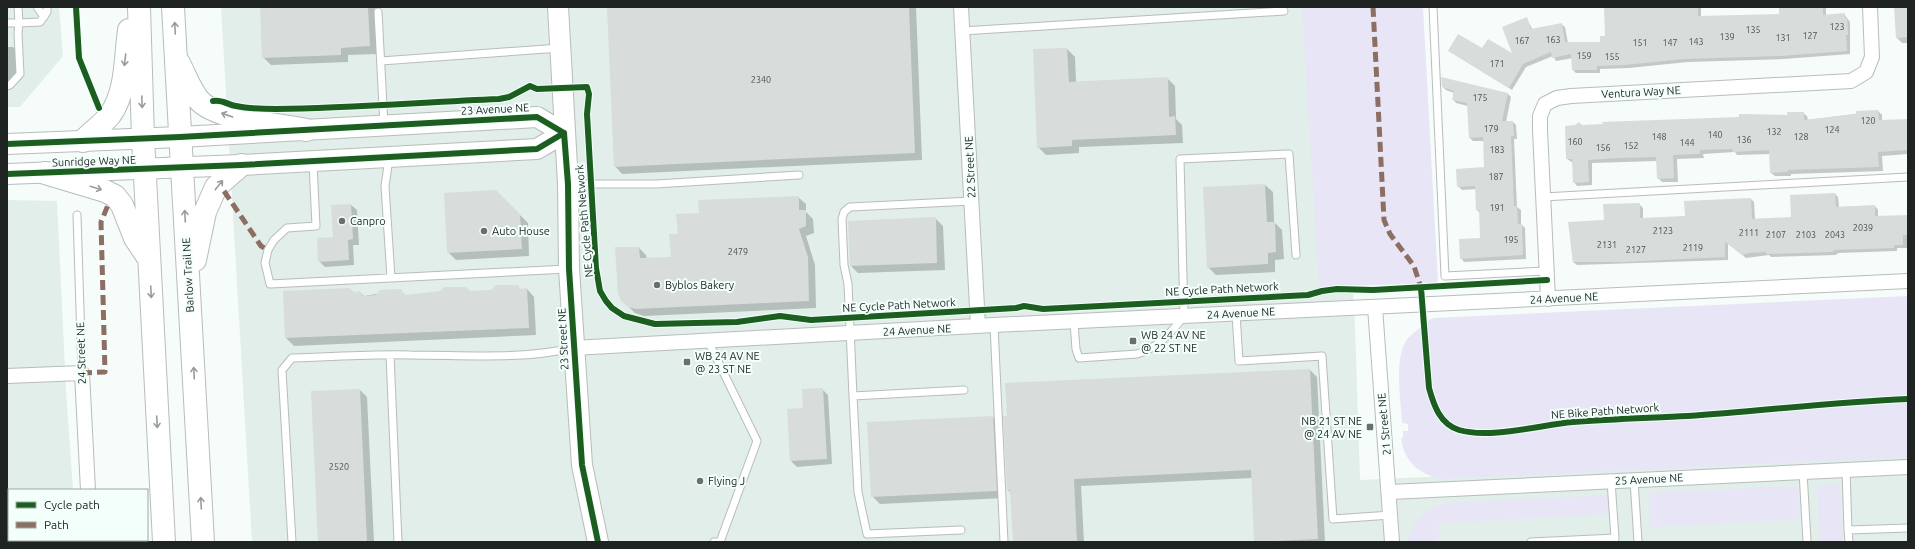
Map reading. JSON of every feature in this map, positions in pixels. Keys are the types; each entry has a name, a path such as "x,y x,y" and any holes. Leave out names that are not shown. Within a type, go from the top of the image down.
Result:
{"main road":[{"path":"83,140 102,123 116,106 121,90 132,7"},
{"path":"138,7 144,169 164,542"},
{"name":"Barlow Trail NE","path":"173,7 203,542"},
{"path":"176,58 198,100 208,107 230,116 306,130"},
{"path":"189,289 205,212 216,187 242,165"},
{"path":"45,173 105,191 115,196 122,205 135,238 149,259"}],"street":[{"name":"23 Street NE","path":"558,7 568,184 569,269 573,348 582,465 598,542"},
{"name":"22 Street NE","path":"960,7 978,326"},
{"name":"Ventura Way NE","path":"1548,299 1540,130 1540,116 1545,104 1557,98 1572,96 1851,81 1866,72 1872,57 1870,7"},
{"name":"23 Avenue NE","path":"180,137 537,117 564,133"},
{"path":"182,167 537,149 564,133"},
{"name":"Sunridge Way NE","path":"7,144 180,137"},
{"name":"Sunridge Way NE","path":"7,174 182,167"},
{"name":"24 Avenue NE","path":"573,348 1375,306 1908,281"},
{"name":"21 Street NE","path":"1375,306 1390,492 1392,542"},
{"path":"7,376 82,373"},
{"name":"24 Street NE","path":"82,373 88,489"},
{"name":"25 Avenue NE","path":"1390,492 1908,467"}],"lane":[{"path":"7,86 10,85 20,74 18,33 20,23 18,7"},
{"path":"37,7 44,17"},
{"path":"7,23 40,22 48,12 47,7"},
{"path":"1433,7 1445,276 1546,271"},
{"path":"962,31 1284,11"},
{"path":"378,12 384,125"},
{"path":"381,61 560,48"},
{"path":"1074,322 1076,349 1079,358 1137,354 1145,352 1170,335 1184,316 1180,159 1289,154 1296,255"},
{"path":"390,157 385,186 391,278"},
{"path":"313,161 316,226 287,228 274,240 268,250 265,263 270,284 569,269"},
{"path":"568,184 656,184 799,175"},
{"path":"1543,197 1908,177"},
{"path":"961,530 867,534 858,492 848,284 844,265 842,219 844,212 850,207 972,201"},
{"name":"24 Street NE","path":"77,215 82,373"},
{"path":"1236,314 1238,361 1322,356 1333,519 1391,515"},
{"path":"994,326 1004,542"},
{"path":"708,341 757,441 720,542 714,542"},
{"path":"292,542 282,370 292,358 390,354 514,356 548,354 573,348"},
{"path":"390,354 398,542"},
{"path":"853,396 964,390"},
{"path":"1846,470 1849,542"},
{"path":"1803,472 1807,541"},
{"path":"1634,480 1638,542"},
{"path":"1530,542 1615,538 1611,481"},
{"path":"1848,530 1908,528"}],"shaded area":[{"path":"7,7 59,7 63,56 20,107 7,107"},
{"path":"221,7 1339,7 1355,328 1360,480 1908,455 1908,542 252,542"},
{"path":"1302,7 1423,7 1438,283 1319,287"},
{"path":"7,200 57,201 66,391 73,489 8,489 8,541 77,542 7,542"},
{"path":"1908,296 1908,457 1442,479 1420,471 1414,466 1409,460 1403,446 1401,438 1403,438 1403,431 1408,431 1408,424 1402,423 1399,369 1402,349 1406,341 1412,335 1428,320 1434,318"},
{"path":"1838,484 1840,490 1843,542 1820,542 1817,486"},
{"path":"1797,486 1800,519 1649,527 1649,493"},
{"path":"1608,495 1609,514 1439,523 1439,536 1436,542 1407,542 1409,535 1420,517 1431,509 1446,503"}],"building":[{"path":"260,7 368,7 370,46 341,48 341,55 262,58"},
{"path":"607,7 909,7 915,153 614,167"},
{"path":"1604,7 1698,7 1698,16 1779,14 1779,7 1823,7 1823,15 1845,13 1845,18 1847,17 1848,35 1846,35 1847,51 1780,56 1684,59 1625,65 1597,66 1597,70 1572,70 1571,54 1552,58 1551,52 1523,64 1509,88 1448,51 1458,34 1482,48 1488,39 1512,53 1502,27 1527,17 1531,29 1562,23 1565,42 1600,42 1600,36 1605,36"},
{"path":"1894,7 1908,7 1908,37 1896,38"},
{"path":"1067,48 1069,82 1168,77 1169,117 1175,116 1176,135 1072,140 1072,146 1037,148 1033,49"},
{"path":"1441,77 1508,93 1502,121 1513,121 1514,136 1511,136 1514,206 1517,206 1518,224 1522,224 1523,255 1460,259 1459,239 1480,238 1479,210 1476,210 1475,186 1457,187 1456,169 1484,167 1483,137 1469,138 1467,103 1452,100 1454,91 1442,87"},
{"path":"1878,110 1879,120 1908,119 1908,150 1878,152 1879,167 1788,170 1788,172 1770,173 1769,150 1733,152 1732,149 1700,150 1700,154 1673,155 1674,178 1657,179 1656,157 1619,158 1588,160 1589,182 1573,183 1572,159 1566,159 1565,126 1575,125 1579,122 1582,125 1603,124 1602,122 1739,117 1739,114 1787,115 1787,112 1804,112 1804,120 1856,114 1856,111"},
{"path":"1265,184 1267,222 1275,222 1276,252 1268,253 1268,264 1207,268 1203,187"},
{"name":"Auto House","path":"496,190 520,214 522,249 447,253 444,193"},
{"path":"1835,193 1836,207 1875,205 1875,216 1908,215 1908,235 1903,235 1903,245 1894,245 1894,248 1835,250 1832,252 1766,254 1766,252 1742,255 1725,242 1725,257 1624,262 1573,262 1568,222 1604,220 1603,204 1640,203 1640,218 1685,216 1684,201 1751,198 1752,219 1791,217 1790,195"},
{"path":"799,196 799,210 806,210 806,226 799,229 808,257 809,301 636,309 628,307 621,301 618,294 615,247 639,247 640,258 671,257 669,234 678,234 676,214 699,213 698,200"},
{"name":"Canpro","path":"351,204 353,239 348,240 349,260 318,262 317,238 333,237 331,205"},
{"path":"936,217 937,263 850,266 848,221"},
{"path":"496,285 518,285 520,289 527,288 529,328 285,338 283,291 349,288 354,292 360,291 363,296 376,295 380,290 401,289 405,295 440,291 444,287 466,287 470,291 491,290"},
{"path":"1310,369 1318,539 1254,542 1251,470 1074,479 1077,542 1013,542 1010,490 1007,490 1003,416 1007,416 1005,383"},
{"path":"823,388 827,459 790,461 787,409 803,408 802,389"},
{"path":"360,389 367,542 318,542 311,391"},
{"path":"993,416 997,491 871,497 867,422"}],"marked path":[{"path":"1373,7 1384,220 1390,234 1414,266 1421,288"},
{"path":"224,191 261,246 268,250"},
{"path":"82,373 105,372 101,222 108,205"}],"cycle path":[{"path":"76,7 79,58 99,108"},
{"name":"NE Cycle Path Network","path":"213,101 256,109 332,107 499,99 509,97 530,86 537,89 587,87 589,94 587,114 596,268 600,291 612,308 624,316 655,324 737,322 780,316 811,320 1016,308 1024,306 1043,309 1308,295 1337,289 1373,290 1547,280"},
{"path":"7,144 180,137 537,117 564,133"},
{"name":"NE Cycle Path Network","path":"564,133 568,184 569,269 582,465 598,542"},
{"path":"7,174 241,165 537,149 564,133"},
{"name":"NE Bike Path Network","path":"1421,288 1429,388 1433,401 1442,419 1452,427 1459,430 1485,433 1500,432 1573,422 1688,416 1853,402 1908,399"}],"place":[{"name":"Canpro","path":"342,221"},
{"name":"Auto House","path":"484,231"},
{"name":"Byblos Bakery","path":"657,285"},
{"name":"WB 24 AV NE @ 22 ST NE","path":"1133,341"},
{"name":"WB 24 AV NE @ 23 ST NE","path":"687,362"},
{"name":"NB 21 ST NE @ 24 AV NE","path":"1370,427"},
{"name":"Flying J","path":"700,481"}]}
